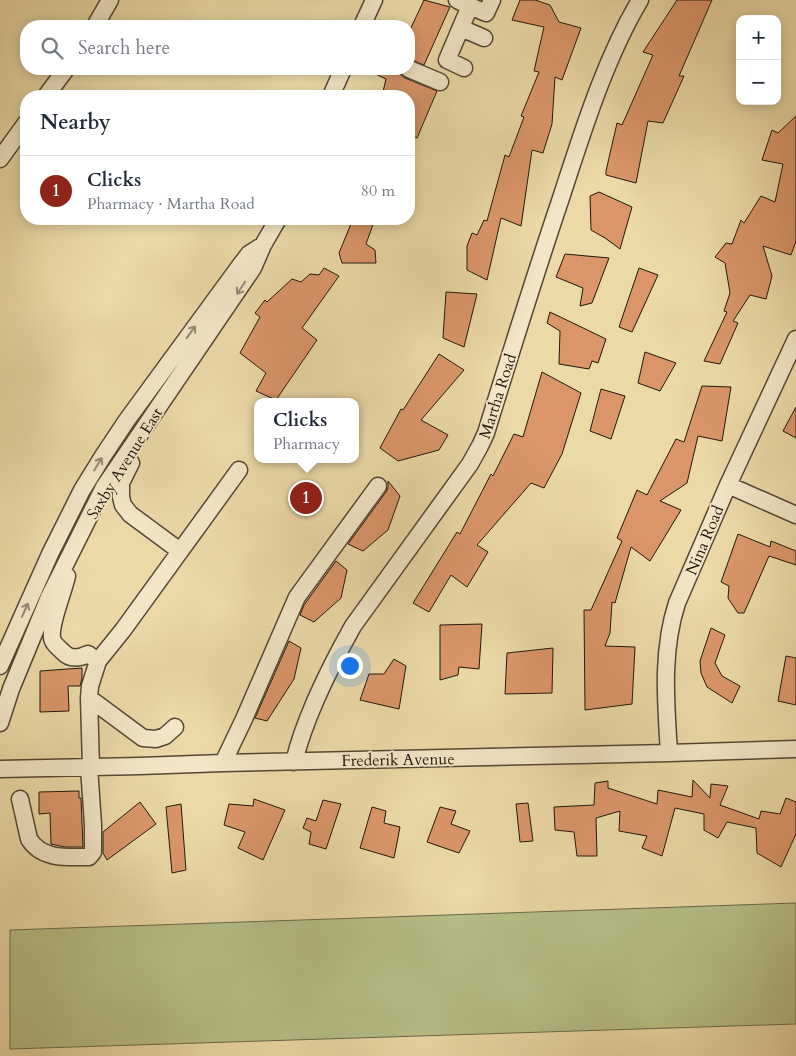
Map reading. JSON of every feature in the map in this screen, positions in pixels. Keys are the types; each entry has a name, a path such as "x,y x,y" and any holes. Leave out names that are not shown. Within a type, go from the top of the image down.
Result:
{"street":[{"path":"98,20 110,0"},
{"path":"365,20 374,0"},
{"path":"464,68 447,60 461,28 464,3 486,13 492,0"},
{"name":"Martha Road","path":"294,762 303,732 343,643 353,626 470,464 486,433 524,310 584,129 611,58 640,0"},
{"path":"461,28 484,38"},
{"path":"415,72 440,82"},
{"path":"50,90 62,75"},
{"path":"334,90 340,75"},
{"path":"0,159 20,131"},
{"name":"Saxby Avenue East","path":"0,723 22,660 49,597 104,487 254,268 275,225"},
{"name":"Saxby Avenue East","path":"0,666 65,524 82,490 103,456 248,254 264,245"},
{"name":"Nina Road","path":"669,753 665,687 667,646 673,615 728,485 796,339"},
{"path":"167,394 163,406 121,483 121,497 123,505 130,514 180,551"},
{"path":"20,798 29,839 32,844 46,854 89,857 92,852 93,825 89,698 90,686 98,661 123,630 239,470"},
{"path":"728,485 796,515"},
{"path":"223,763 297,596 378,486"},
{"path":"90,515 100,508 107,506 130,514"},
{"path":"69,556 67,577 51,636 66,656 79,658 88,654 98,661"},
{"path":"89,698 143,738 156,739 165,736 174,727"},
{"path":"90,732 98,747 106,755 140,766"},
{"path":"57,768 80,755 88,741 90,732"},
{"name":"Frederik Avenue","path":"0,769 796,749"}],"green space":[{"path":"796,903 796,1024 10,1049 10,930"}],"building":[{"path":"424,0 450,7 424,65 415,61 415,20"},
{"path":"520,0 535,0 550,5 559,22 581,28 562,80 555,77 552,124 543,153 532,150 521,226 501,218 487,280 467,270 467,246 472,233 477,235 484,220 487,221 505,155 509,157 524,117 521,116 539,72 534,71 544,27 512,20"},
{"path":"677,0 712,0 679,76 684,76 663,123 648,121 636,183 606,175 617,123 622,125 653,55 643,52"},
{"path":"378,75 401,75 437,91 417,138 415,137 415,90 383,90 386,79"},
{"path":"796,116 796,241 791,255 763,246 772,276 766,299 750,295 733,321 738,323 720,364 704,361 727,312 724,311 730,293 725,263 715,257 726,243 732,244 741,220 744,223 761,196 775,202 783,164 762,160 772,130 778,133"},
{"path":"599,192 632,207 620,249 591,230 590,196"},
{"path":"351,225 373,225 366,244 375,250 376,263 342,263 339,253"},
{"path":"565,254 609,258 592,303 580,306 583,288 556,277"},
{"path":"324,268 339,276 302,328 317,340 277,398 272,398 256,391 266,373 240,353 260,317 255,313 265,300 267,302 292,279 301,282 310,274 319,275"},
{"path":"639,268 658,275 632,332 619,327"},
{"path":"446,292 477,294 464,347 443,338"},
{"path":"550,312 606,339 598,363 592,361 589,369 559,364 560,331 547,323"},
{"path":"645,352 676,363 660,391 638,383"},
{"path":"439,354 464,370 421,420 448,435 439,450 398,461 380,448 401,409 403,410"},
{"path":"542,372 581,393 562,454 544,488 531,483 477,545 488,552 467,587 451,575 429,612 413,603 457,532 460,534 514,434 523,437"},
{"path":"702,386 731,387 722,441 698,436 687,483 660,501 681,510 650,561 631,547 615,603 612,602 610,633 605,646 635,647 632,704 585,710 584,610 591,610 622,541 617,538 637,490 647,495 676,439 684,442"},
{"path":"601,389 625,396 611,439 590,431"},
{"path":"796,407 796,438 783,431"},
{"path":"388,481 400,496 388,530 363,551 348,544 386,492"},
{"path":"738,534 770,547 771,541 796,551 796,565 769,556 744,613 738,613 728,598 729,586 721,582"},
{"path":"336,561 347,570 341,598 314,622 300,615 304,605"},
{"path":"482,624 479,669 459,667 458,675 440,680 440,625"},
{"path":"711,628 725,635 715,663 722,676 740,686 732,703 707,687 701,673 700,661"},
{"path":"289,641 301,648 294,679 267,721 255,718"},
{"path":"553,648 552,693 505,694 507,653"},
{"path":"786,656 796,658 796,705 778,701"},
{"path":"394,659 406,666 399,709 360,700 369,674 384,674"},
{"path":"82,668 80,686 68,686 69,711 40,712 40,671"},
{"path":"693,780 710,798 711,784 728,786 720,805 759,819 761,811 780,814 786,798 796,802 796,834 781,867 757,853 756,828 727,822 718,838 704,830 704,814 675,808 662,856 642,848 647,836 619,831 620,811 596,818 597,856 577,856 574,832 555,830 554,807 594,805 595,783 608,781 608,788 657,804 658,790 692,797"},
{"path":"79,791 83,847 65,847 51,844 50,813 39,814 39,792"},
{"path":"254,799 285,810 263,860 238,848 245,832 224,825 229,804 253,806"},
{"path":"323,800 341,804 326,849 309,844 311,832 303,828 307,818 316,821"},
{"path":"140,802 156,824 107,860 103,853 103,832"},
{"path":"528,803 533,841 520,842 516,804"},
{"path":"181,804 186,870 172,873 166,807"},
{"path":"372,807 386,811 384,823 400,827 394,858 360,848"},
{"path":"440,807 456,811 451,824 470,831 459,853 427,842"}],"place":[{"name":"Clicks","path":"306,498"}]}
